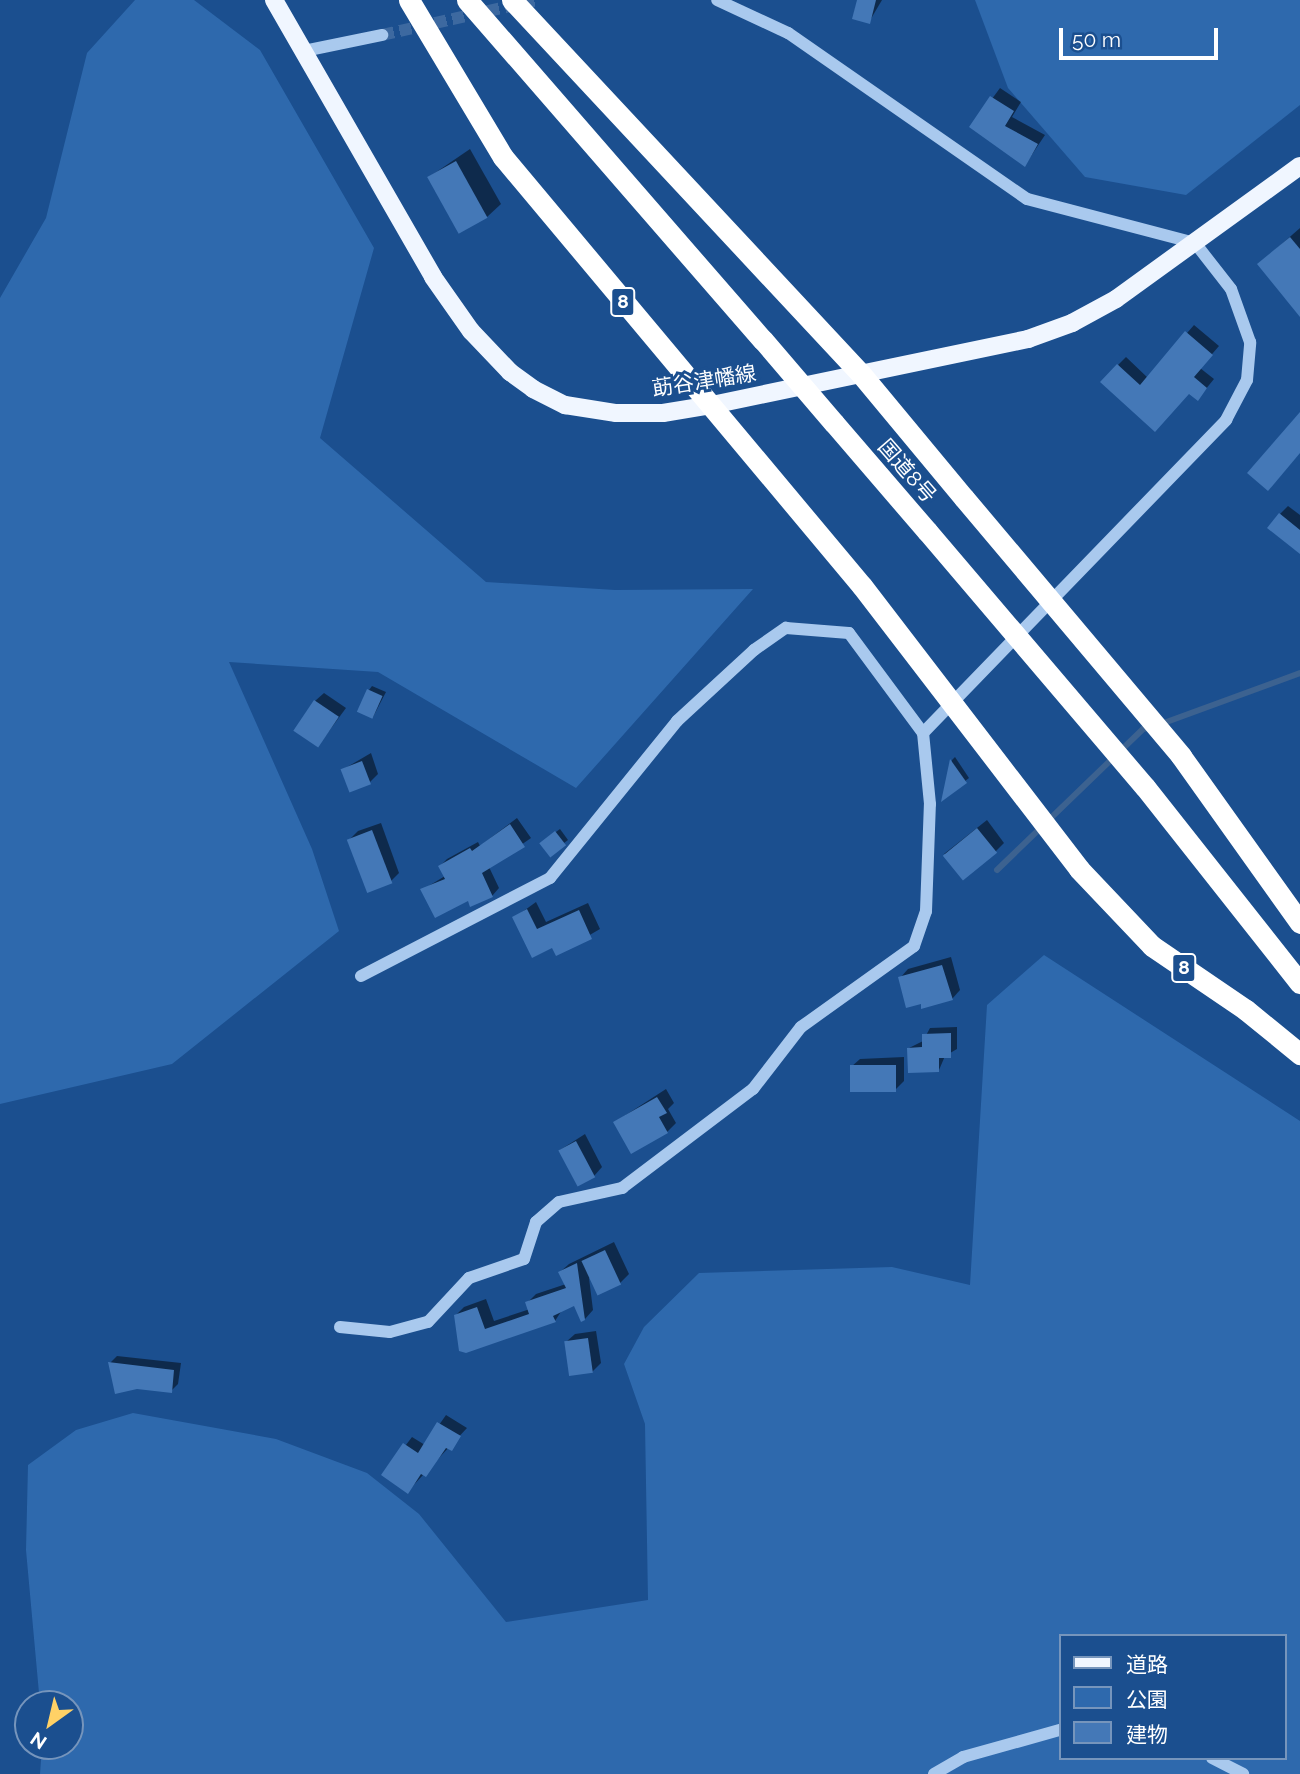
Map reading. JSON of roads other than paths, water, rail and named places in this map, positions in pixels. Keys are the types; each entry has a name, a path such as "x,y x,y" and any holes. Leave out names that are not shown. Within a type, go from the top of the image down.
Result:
{"highway":[{"name":"8","path":"409,0 503,157 862,586 1079,869 1152,946 1246,1010 1300,1054"},
{"name":"国道8号","path":"467,0 763,340 1144,787 1300,983"},
{"path":"512,0 861,374 1181,756 1300,923"}],"main road":[{"name":"莇谷津幡線","path":"274,0 433,277 471,331 510,372 565,405 616,413 663,413 1028,339 1072,323 1116,299 1300,166"}],"street":[{"path":"717,0 788,33 1027,199 1195,243 1231,289 1250,342 1247,380 1226,419 923,733"},
{"path":"304,51 382,35"},
{"path":"341,1327 390,1332 428,1322 469,1278 524,1259 536,1222 559,1202 622,1188 753,1089 801,1027 914,946 926,911 930,817 923,733 849,633 786,628 754,650 677,721 550,878 360,976"},
{"path":"934,1774 963,1756 1058,1731"},
{"path":"1216,1760 1243,1774"}],"waterway":[{"path":"1161,724 1300,673"},
{"path":"997,870 1143,729 1151,727"}],"tunnel":[{"path":"382,35 537,0"}]}
